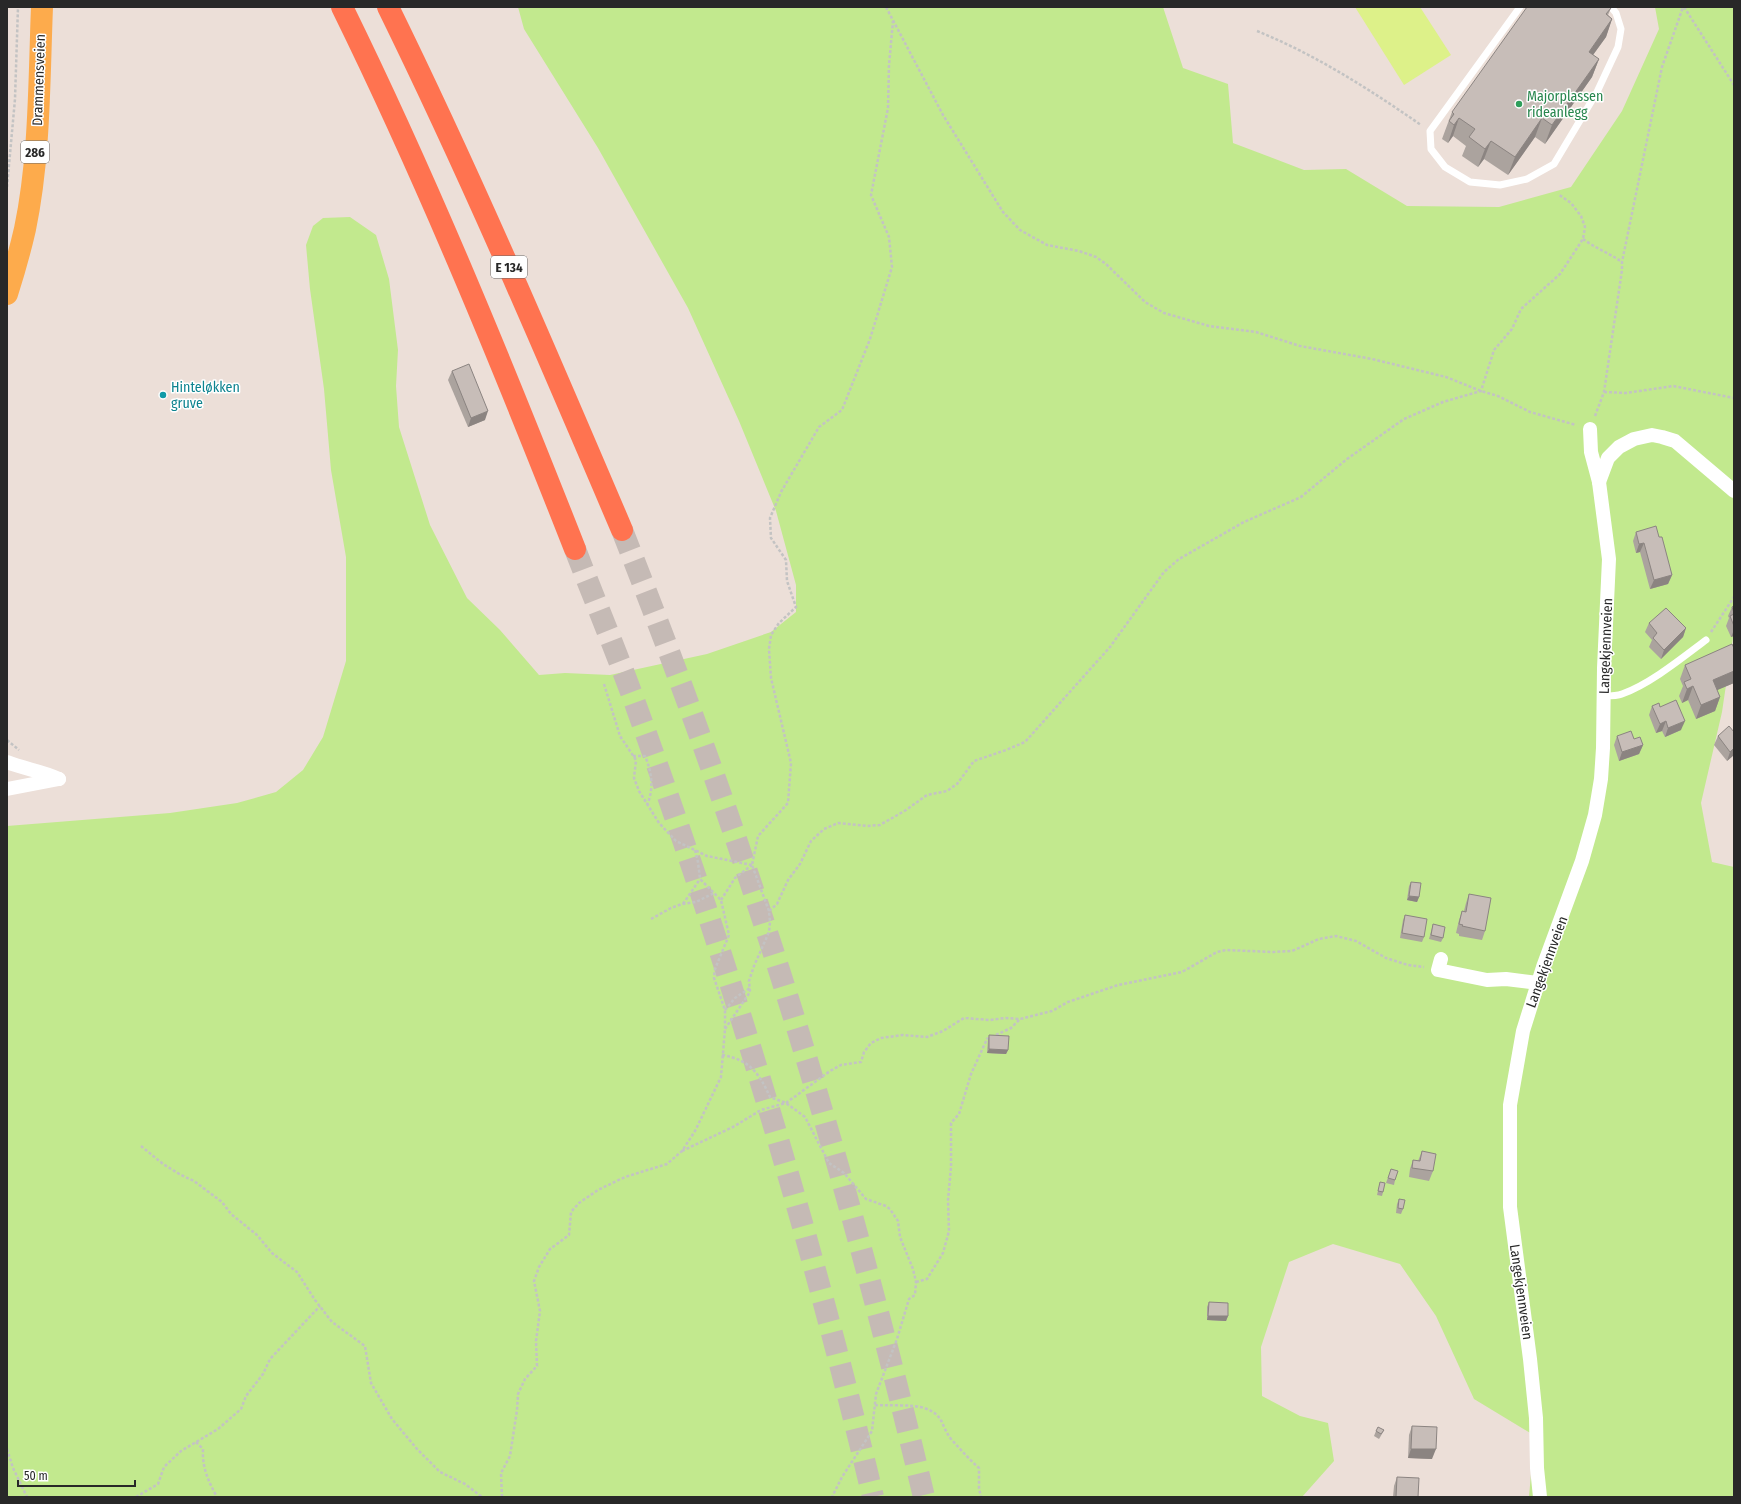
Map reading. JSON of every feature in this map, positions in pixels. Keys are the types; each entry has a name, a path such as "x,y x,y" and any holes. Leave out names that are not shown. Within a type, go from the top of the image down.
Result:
{"highway":[{"path":"342,7 442,226 516,401 575,549"},
{"name":"E 134","path":"388,7 432,96 533,321 622,530"}],"main road":[{"name":"Drammensveien","path":"7,294 25,228 33,173 39,97 42,7"}],"street":[{"name":"Langekjennveien","path":"1540,1497 1537,1468 1536,1418 1530,1359 1510,1207 1510,1105 1523,1031 1538,983 1578,873 1595,815 1601,778 1609,559 1598,482 1591,452 1590,429"},
{"path":"1598,482 1608,458 1619,447 1634,439 1652,435 1675,441 1734,492"},
{"path":"7,762 27,770 49,774 59,780 7,789"},
{"path":"1439,964 1487,980 1506,979 1538,983"}],"lane":[{"path":"1520,7 1430,131 1431,149 1445,167 1470,182 1500,185 1527,179 1554,164 1597,92 1618,47 1621,29 1616,13 1611,7"},
{"path":"1604,696 1621,694 1632,689 1661,673 1706,640"}],"path":[{"path":"7,187 14,113 18,7"},
{"path":"886,7 943,115 1003,212 1020,230 1047,245 1079,251 1096,257 1106,264 1145,302 1164,313 1209,326 1256,332 1300,346 1372,359 1446,377 1498,396 1530,412 1590,429 1604,392 1622,262 1662,67 1683,7"},
{"path":"1683,7 1734,85"},
{"path":"726,1029 750,992 749,981 769,932 769,911 752,865 758,836 788,803 791,763 771,678 769,649 771,635 779,623 796,607 788,581 786,560 771,538 770,518 781,492 820,427 842,410 870,339 892,267 889,236 871,195 888,108 889,65 894,21"},
{"path":"1258,31 1290,45 1378,96 1430,131"},
{"path":"1481,391 1494,350 1512,329 1521,309 1560,274 1583,239 1585,227 1581,216 1571,203 1558,194"},
{"path":"1583,239 1597,249 1609,253 1622,262"},
{"path":"1604,392 1626,393 1673,386 1734,398"},
{"path":"769,911 777,904 788,880 800,864 811,841 824,830 838,823 867,826 880,824 906,810 927,795 947,790 956,784 974,761 1024,742 1110,647 1164,572 1179,559 1244,522 1301,497 1347,459 1404,419 1443,402 1481,391"},
{"path":"1706,640 1734,597"},
{"path":"604,684 620,736 636,760 634,778 639,791 659,823 676,840 707,856 752,865"},
{"path":"633,756 645,756 650,771 650,797 647,805"},
{"path":"682,1151 695,1131 720,1077 726,1029 725,1010 714,978 715,969 729,935 721,900 700,880 695,850"},
{"path":"721,900 735,878 752,865"},
{"path":"682,904 700,880"},
{"path":"651,919 682,904 696,902 714,893"},
{"path":"502,1497 501,1473 510,1456 518,1394 525,1379 537,1366 536,1340 540,1311 534,1281 539,1267 550,1249 569,1235 571,1212 579,1203 598,1190 625,1177 667,1164 682,1151 733,1127 761,1110 786,1103 830,1071 841,1065 861,1062 864,1052 871,1043 881,1038 903,1035 927,1037 943,1031 964,1018 990,1020 1005,1018 1020,1020 1052,1011 1068,1002 1118,985 1182,972 1217,952 1226,950 1273,952 1292,951 1319,939 1336,936 1356,941 1386,958 1408,965 1439,964"},
{"path":"725,1010 736,998 750,988"},
{"path":"916,1282 928,1279 943,1254 949,1231 948,1200 951,1167 951,1123 959,1114 971,1074 987,1039 1011,1028 1020,1020"},
{"path":"722,1055 736,1057 747,1064 760,1076 770,1097 786,1103 805,1118 829,1163 844,1173 866,1199 886,1206 890,1209 898,1221 900,1237 913,1269 916,1282 914,1295 909,1299 897,1339 876,1394 872,1431 842,1477 832,1497"},
{"path":"141,1146 163,1164 194,1181 222,1202 231,1214 258,1236 272,1253 297,1272 332,1322 364,1346 371,1383 392,1419 417,1449 440,1472 465,1484 482,1497"},
{"path":"136,1497 158,1484 164,1467 180,1451 218,1429 241,1409 246,1396 263,1374 270,1359 320,1306"},
{"path":"874,1406 922,1407 932,1411 941,1418 950,1438 979,1468 979,1488 981,1497"},
{"path":"196,1442 203,1449 202,1462 216,1497"},
{"path":"7,1449 13,1468 27,1497"}],"green space":[{"path":"518,7 1163,7 1183,68 1228,84 1233,143 1304,170 1346,169 1407,206 1499,207 1571,187 1622,111 1659,29 1655,7 1734,7 1734,631 1722,712 1701,803 1712,862 1734,867 1734,1497 1529,1497 1532,1434 1474,1399 1436,1316 1400,1264 1333,1244 1289,1262 1261,1347 1262,1396 1300,1416 1328,1423 1334,1461 1302,1497 7,1497 7,826 170,813 237,803 276,792 303,770 323,737 346,661 346,557 331,470 324,389 310,289 306,245 313,226 323,218 350,217 376,235 389,279 398,350 396,386 399,427 430,525 467,598 500,630 539,675 565,673 610,675 707,654 771,632 796,612 796,585 776,511 739,421 688,308 598,148 524,29"},
{"path":"1355,7 1420,7 1451,55 1404,85"}],"building":[{"name":"Majorplassen rideanlegg","path":"1527,7 1609,7 1611,8 1606,14 1612,19 1589,52 1599,59 1552,125 1542,118 1515,157 1491,141 1485,149 1469,137 1475,129 1459,118 1454,125 1449,121 1454,114 1452,112"},
{"path":"469,364 488,411 471,418 452,371"},
{"path":"1656,526 1659,537 1662,537 1672,575 1654,580 1644,543 1639,544 1636,532"},
{"path":"1666,608 1686,628 1664,650 1653,638 1657,633 1649,623"},
{"path":"1734,614 1734,626 1730,616"},
{"path":"1732,644 1734,648 1734,671 1713,680 1720,697 1701,705 1693,686 1687,689 1684,682 1691,679 1685,665"},
{"path":"1676,700 1685,721 1668,728 1666,721 1660,724 1652,706 1659,703 1660,707"},
{"path":"1729,726 1734,732 1734,748 1730,752 1718,736"},
{"path":"1631,731 1634,739 1640,737 1643,745 1622,752 1617,736"},
{"path":"1411,882 1421,883 1419,897 1409,896"},
{"path":"1469,894 1491,898 1485,931 1459,924 1462,911 1466,912"},
{"path":"1405,915 1427,919 1424,937 1402,933"},
{"path":"1433,924 1445,927 1443,938 1431,935"},
{"path":"989,1035 1009,1036 1008,1050 989,1049"},
{"path":"1422,1151 1436,1154 1433,1171 1412,1168 1413,1160 1420,1161"},
{"path":"1391,1169 1398,1171 1395,1180 1388,1178"},
{"path":"1380,1182 1385,1183 1383,1192 1378,1191"},
{"path":"1399,1199 1405,1200 1403,1209 1398,1208"},
{"path":"1209,1302 1228,1303 1228,1316 1208,1316"},
{"path":"1412,1426 1437,1427 1436,1449 1411,1449"},
{"path":"1378,1427 1384,1430 1381,1434 1376,1431"},
{"path":"1397,1477 1419,1478 1418,1497 1396,1497"}],"tunnel":[{"path":"622,530 715,777 794,1018 863,1256 924,1497"},
{"path":"575,549 635,703 670,801 735,998 822,1296 873,1497"}],"place":[{"name":"Majorplassen rideanlegg","path":"1519,104"},
{"name":"Hinteløkken gruve","path":"163,395"}]}
